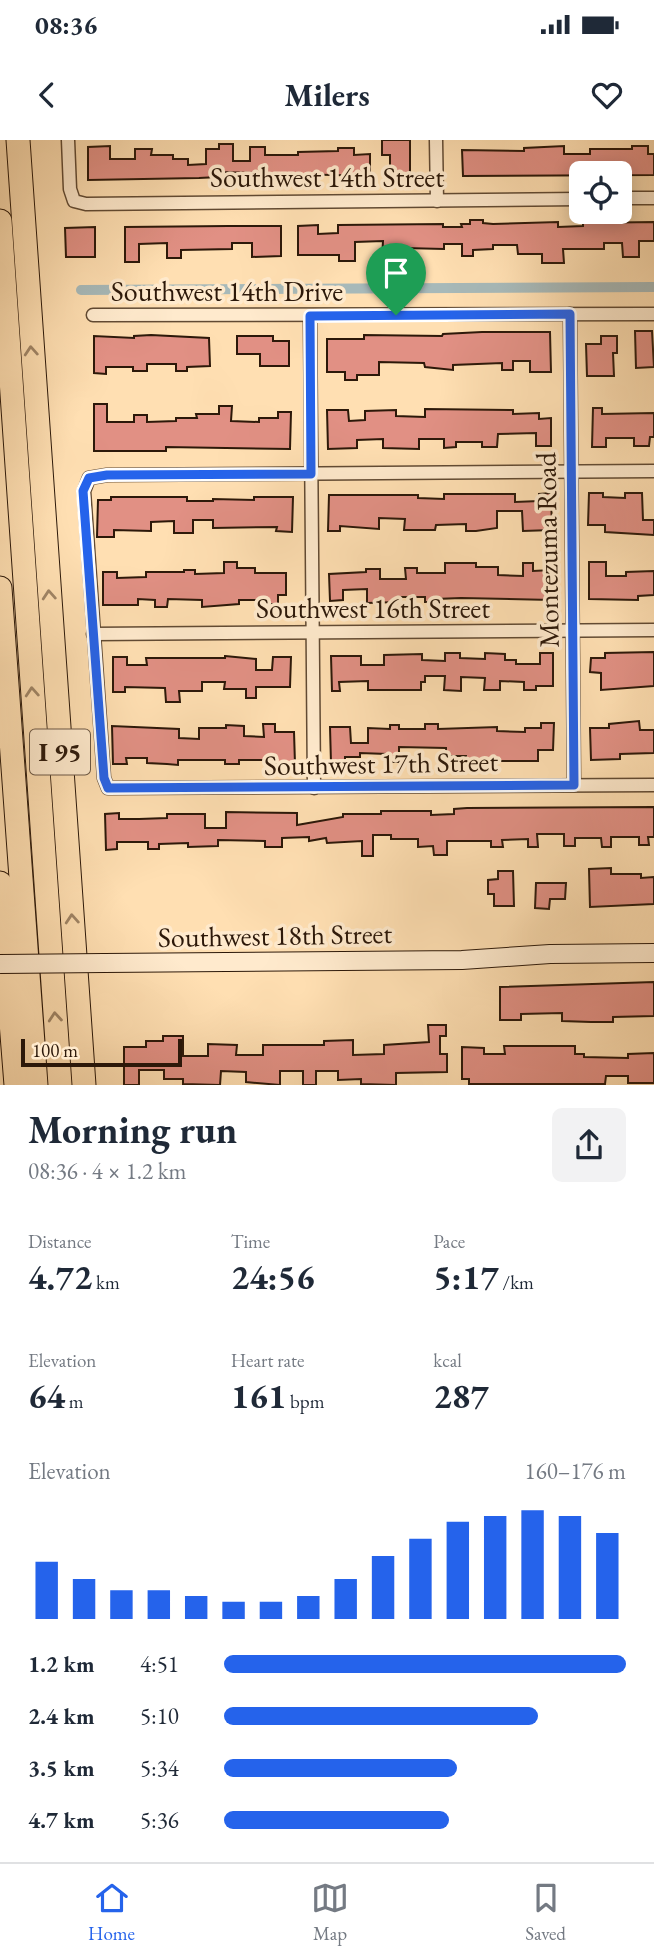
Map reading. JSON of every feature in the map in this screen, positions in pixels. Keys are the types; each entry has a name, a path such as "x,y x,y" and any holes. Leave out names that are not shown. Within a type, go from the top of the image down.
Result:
{"highway":[{"path":"6,140 26,277"},
{"name":"I 95","path":"18,140 84,1085"},
{"path":"0,221 60,1085"},
{"path":"0,588 36,1085"},
{"path":"0,883 16,1085"}],"main road":[{"name":"Southwest 18th Street","path":"0,964 462,960 550,954 654,941"},
{"name":"Southwest 18th Street","path":"550,954 654,953"}],"street":[{"name":"Southwest 14th Street","path":"68,140 74,201 99,204 569,199"},
{"path":"436,140 437,201"},
{"path":"632,198 654,198"},
{"name":"Montezuma Road","path":"570,314 574,785"},
{"name":"Southwest 14th Drive","path":"93,315 654,314"},
{"path":"310,316 314,788"},
{"path":"93,634 83,491 89,478 107,475 654,471"},
{"name":"Southwest 16th Street","path":"93,634 654,630"},
{"name":"Southwest 17th Street","path":"93,634 104,778 108,788 654,785"}],"building":[{"path":"382,140 410,140 410,173 390,173 390,155 382,155"},
{"path":"219,144 233,144 233,161 250,161 250,147 265,147 265,155 298,155 298,152 354,148 354,155 370,154 370,176 218,172 218,177 88,180 88,147 110,146 110,159 135,159 135,149 152,149 151,155 173,155 173,159 188,159 188,165 206,164 206,149 219,149"},
{"path":"564,146 564,154 590,154 590,149 632,149 632,146 648,146 648,154 654,154 654,175 632,175 632,161 569,161 569,175 463,176 462,150 524,151 524,148"},
{"path":"470,220 483,220 483,223 493,224 558,222 558,227 654,222 654,241 639,241 639,257 623,257 622,243 604,243 604,249 563,249 564,263 542,263 542,254 518,254 517,245 493,245 493,249 473,250 473,256 462,256 462,244 444,244 444,249 404,248 404,254 398,254 398,260 382,259 383,241 355,242 355,261 339,261 339,255 298,255 298,226 318,225 318,234 338,233 338,225 443,224 443,227 462,227 461,224 470,224"},
{"path":"281,226 281,256 252,257 252,243 232,243 232,249 181,250 181,258 167,258 167,243 139,244 139,262 125,262 125,227"},
{"path":"95,227 95,257 66,257 65,228"},
{"path":"635,331 652,331 654,367 636,368"},
{"path":"482,332 550,332 551,372 530,372 530,361 513,361 513,370 502,370 502,363 453,365 453,370 425,367 424,363 379,362 379,375 357,375 357,380 345,380 345,372 327,372 327,339 364,339 364,335 442,336"},
{"path":"151,335 209,338 210,366 187,367 187,371 176,371 176,364 147,364 147,371 133,371 133,367 106,367 106,374 94,373 94,336 134,338"},
{"path":"237,336 273,336 273,341 289,341 289,366 260,366 260,354 237,354"},
{"path":"601,336 617,336 617,353 613,353 614,376 587,376 586,344 601,344"},
{"path":"94,404 107,404 107,422 134,422 134,415 147,415 147,422 197,418 196,414 219,414 219,406 232,406 231,421 259,422 259,418 278,418 278,412 291,412 290,449 166,447 166,451 94,451"},
{"path":"593,408 602,408 602,414 654,413 654,437 650,437 649,446 634,446 634,438 606,438 606,447 592,447"},
{"path":"425,409 539,413 539,419 551,418 551,446 536,446 536,433 498,434 497,447 482,447 482,442 456,442 456,447 444,448 444,439 419,439 419,449 383,448 383,439 357,440 357,448 328,449 327,410 348,410 349,421 365,420 365,411 396,410 396,416 425,417"},
{"path":"551,493 552,530 523,531 522,511 497,511 497,528 476,531 466,531 466,524 436,525 435,530 404,530 405,519 379,518 379,529 340,526 340,531 328,531 329,495 418,495 418,498 444,499 444,494 515,494 515,502 539,501 539,494"},
{"path":"589,493 625,498 625,493 642,493 643,520 654,520 654,535 605,532 605,525 588,525"},
{"path":"111,497 187,497 187,501 213,501 293,497 292,532 276,531 277,527 213,528 213,520 193,520 193,533 174,533 174,521 151,522 151,531 114,530 114,537 97,537 98,500 111,500"},
{"path":"224,562 237,562 237,568 255,568 255,573 286,573 286,595 278,595 278,604 264,604 264,600 239,600 239,604 202,607 202,600 168,599 167,607 155,607 155,600 138,599 138,605 103,605 103,572 117,572 117,578 146,577 146,572 184,570 195,570 195,574 224,573"},
{"path":"589,562 606,562 606,576 654,571 654,595 638,596 638,600 589,599"},
{"path":"445,563 476,563 476,567 498,567 498,575 523,576 523,563 533,563 533,571 552,570 552,600 461,598 425,602 425,597 398,597 398,602 367,603 367,589 343,590 343,600 330,601 329,574 380,569 380,579 406,579 405,568 417,568 417,573 445,573"},
{"path":"654,652 654,686 601,690 601,673 590,672 591,658 605,658 605,653"},
{"path":"445,653 460,653 460,658 485,659 485,653 505,654 505,660 516,660 516,664 540,664 540,653 553,653 553,686 536,686 536,690 524,690 524,682 500,681 500,690 484,690 485,678 461,677 461,691 444,690 445,676 425,676 425,682 421,682 421,690 368,690 368,681 339,682 340,691 332,691 331,656 361,656 361,665 384,665 384,655 422,654 422,660 445,661"},
{"path":"225,656 256,659 256,670 272,670 273,657 291,657 290,687 256,687 256,698 246,698 246,689 224,689 225,682 202,682 202,691 179,691 180,702 166,702 165,688 125,687 125,692 113,692 113,657 127,657 127,665 147,665 146,658"},
{"path":"639,721 640,730 654,730 654,753 620,754 620,759 591,760 590,728 609,728 609,724"},
{"path":"541,723 554,723 553,750 538,750 538,761 466,761 466,756 446,756 446,748 399,747 399,762 386,762 387,754 360,753 360,757 345,757 345,762 331,763 330,727 350,727 351,743 368,743 368,728 390,729 390,725 399,725 399,729 425,729 425,724 438,724 438,729 497,727 497,731 525,732 525,728 541,728"},
{"path":"263,724 275,724 275,732 294,732 295,764 264,764 264,760 239,760 239,764 225,764 225,760 178,760 178,765 147,763 147,758 126,758 127,764 113,764 112,726 179,729 179,738 199,739 199,728 226,728 226,725 244,726 244,736 264,737"},
{"path":"654,807 654,837 648,837 649,845 639,845 639,837 611,837 611,847 602,847 601,838 575,838 575,846 564,846 564,834 537,834 538,847 528,847 528,839 502,840 503,847 491,847 491,841 447,841 447,855 434,855 433,846 418,847 418,839 391,839 391,835 373,835 373,856 362,856 362,841 327,843 326,838 309,841 309,837 282,838 282,847 265,847 265,841 218,840 218,846 159,844 159,849 148,849 148,842 117,842 117,849 106,850 105,814 119,813 119,819 139,819 167,818 167,814 205,814 205,828 226,828 226,812 297,813 297,825 343,817 343,814 381,814 381,811 431,811 431,815 454,814 454,809 467,808"},
{"path":"611,868 611,874 654,877 654,904 590,907 589,869"},
{"path":"498,871 513,871 514,906 494,906 494,894 488,894 488,880 498,879"},
{"path":"536,883 566,883 565,899 550,899 549,909 535,908"},
{"path":"654,982 654,1016 613,1017 613,1022 591,1022 562,1021 562,1013 521,1014 521,1020 500,1020 500,987"},
{"path":"428,1025 446,1025 446,1036 440,1036 440,1054 447,1054 447,1072 396,1073 396,1085 361,1084 361,1079 338,1080 338,1071 316,1071 316,1085 303,1085 303,1071 280,1071 280,1085 246,1082 246,1072 221,1071 220,1085 183,1084 183,1079 164,1079 164,1070 139,1070 139,1085 124,1085 124,1047 146,1047 146,1041 163,1041 163,1036 183,1036 183,1056 208,1056 208,1044 237,1045 236,1055 263,1055 263,1045 324,1045 324,1041 353,1040 353,1055 384,1054 384,1045 429,1042"},
{"path":"504,1046 575,1046 575,1054 584,1054 584,1057 628,1058 628,1054 654,1053 654,1083 628,1083 628,1076 606,1076 605,1084 469,1084 469,1079 462,1079 462,1047 484,1048 484,1054 505,1054"}],"waterway":[{"path":"81,290 654,287"}],"route":[{"path":"570,314 574,785 108,788 104,778 83,491 89,478 107,475 311,474 310,316 396,315 570,314"}]}
